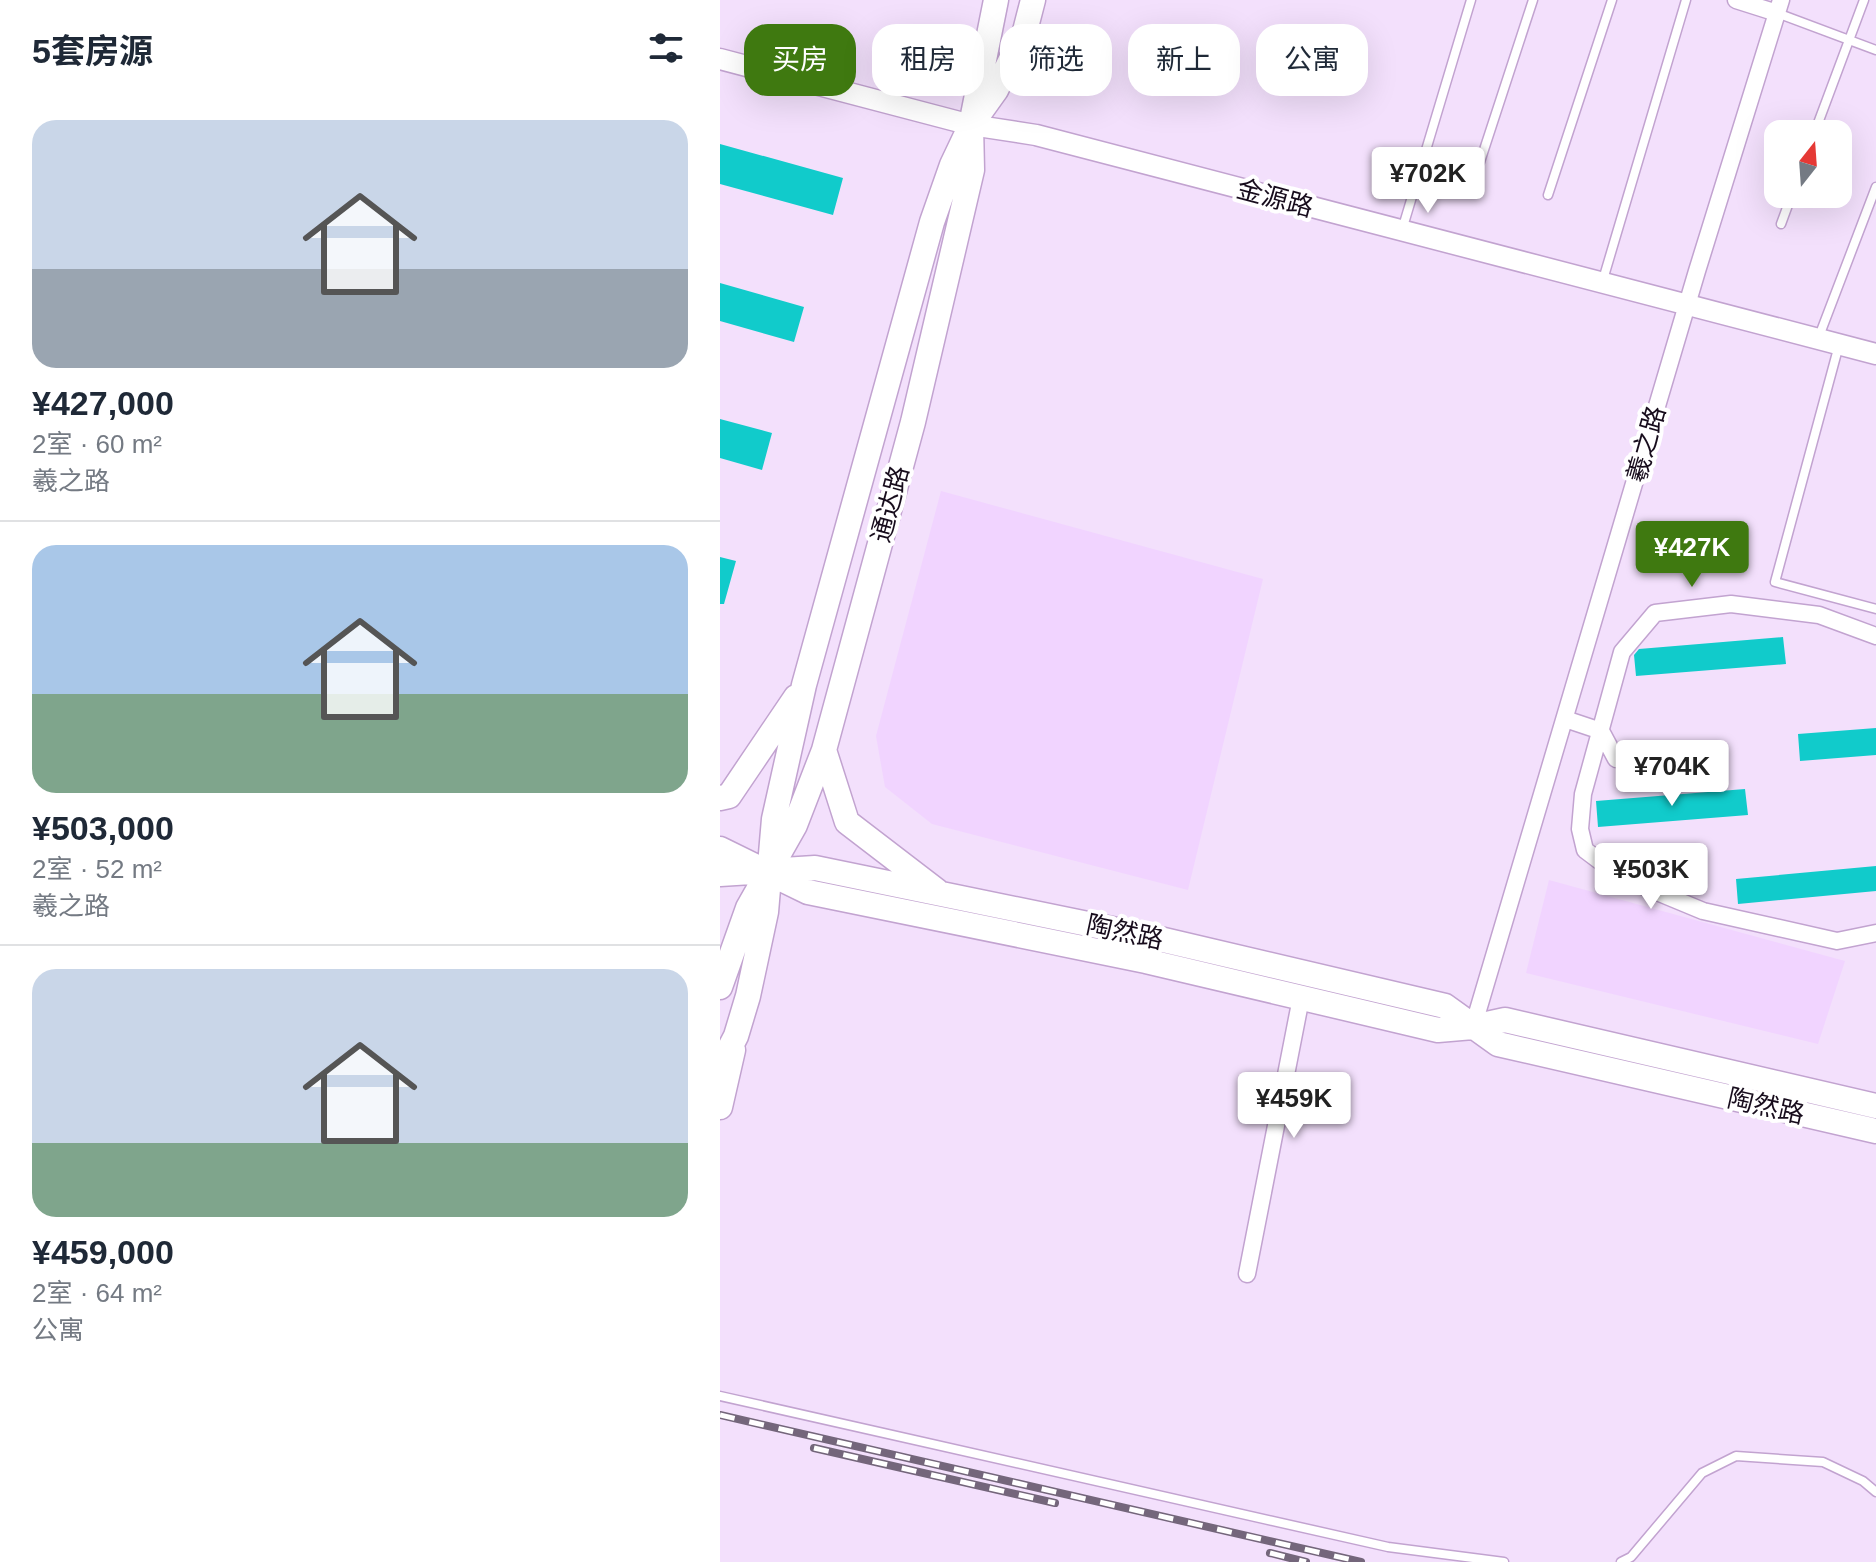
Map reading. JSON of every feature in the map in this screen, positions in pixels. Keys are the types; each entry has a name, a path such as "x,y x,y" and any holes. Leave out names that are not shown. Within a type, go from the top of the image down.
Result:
{"main road":[{"name":"通达路","path":"720,987 748,908 795,825 824,750 941,308 972,170 971,125 996,0"},
{"name":"通达路","path":"720,1107 724,1072 748,996 766,912 774,819 804,685 932,222 952,165 971,125 996,90 1025,31 1033,0"},
{"path":"720,798 729,796 804,685"},
{"path":"824,750 847,822 942,894"},
{"name":"陶然路","path":"720,849 808,892 1146,961 1438,1030 1505,1020 1876,1106"},
{"name":"陶然路","path":"720,874 815,868 1151,937 1445,1006 1498,1044 1876,1131"}],"street":[{"path":"1736,0 1779,7"},
{"name":"羲之路","path":"1473,1027 1779,7"},
{"name":"金源路","path":"720,59 971,125 1036,135 1876,354"},
{"path":"1876,636 1819,615 1731,604 1655,613 1622,652 1583,794 1580,829 1585,850 1621,877 1703,911 1837,941 1876,933"},
{"path":"1565,719 1601,731 1616,759"},
{"path":"1247,1274 1301,998"}],"lane":[{"path":"1402,231 1471,0"},
{"path":"1480,162 1533,0"},
{"path":"1548,195 1612,0"},
{"path":"1602,283 1686,0"},
{"path":"1819,120 1864,0"},
{"path":"1779,7 1876,50"},
{"path":"1818,339 1876,187"},
{"path":"1781,224 1787,208"},
{"path":"1839,345 1775,582 1876,609"},
{"path":"720,1120 724,1072"},
{"path":"720,1396 1388,1547 1504,1562"},
{"path":"1621,1562 1631,1557 1702,1473 1736,1456 1823,1462 1863,1481 1876,1492"}],"shaded area":[{"path":"941,491 1263,579 1188,890 932,824 885,787 876,736"},
{"path":"1549,880 1845,961 1818,1044 1526,973"}],"building":[{"path":"720,144 843,178 833,215 720,184"},
{"path":"720,283 804,307 794,342 720,321"},
{"path":"720,419 772,433 762,470 720,458"},
{"path":"720,557 736,561 724,604 720,604"},
{"path":"1783,637 1786,664 1636,676 1634,655 1639,649"},
{"path":"1876,728 1876,755 1800,761 1798,734"},
{"path":"1745,789 1748,815 1598,827 1596,801"},
{"path":"1876,866 1876,891 1738,904 1736,879"}],"railway":[{"path":"720,1415 1361,1562"},
{"path":"814,1448 1055,1503"},
{"path":"1270,1553 1306,1562"}]}
